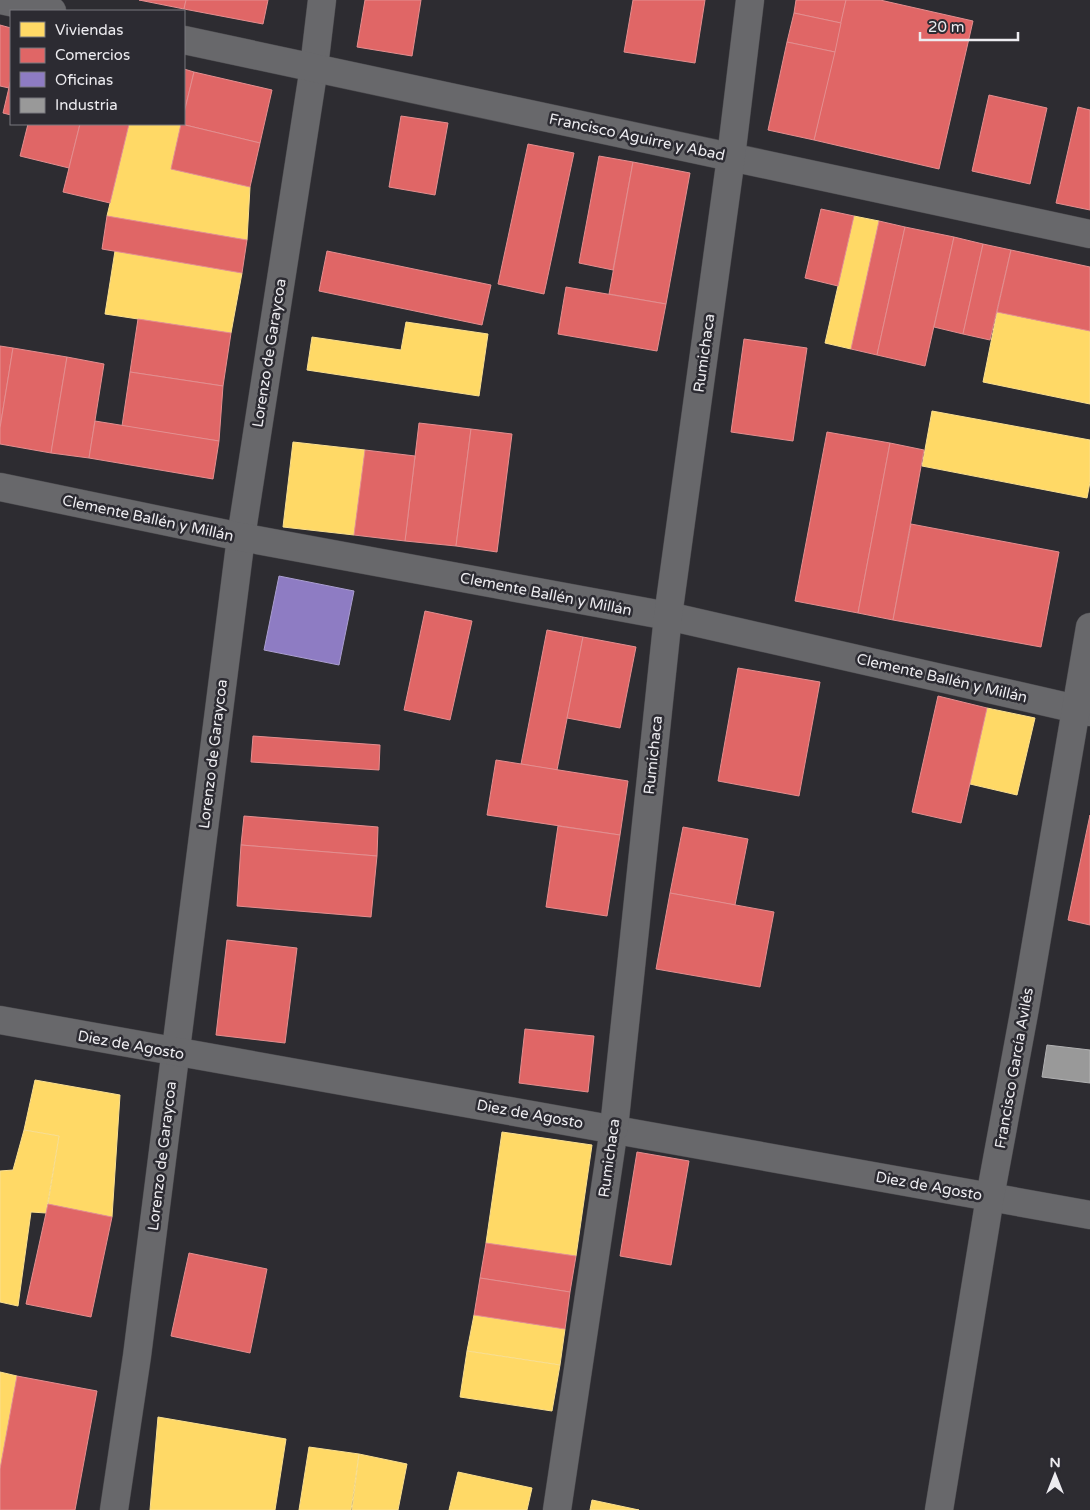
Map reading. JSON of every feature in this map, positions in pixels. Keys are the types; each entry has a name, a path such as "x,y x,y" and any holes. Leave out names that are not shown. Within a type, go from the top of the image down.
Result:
{"street":[{"path":"0,0 47,10"},
{"name":"Lorenzo de Garaycoa","path":"114,1510 176,1053 241,537 314,68 322,0"},
{"name":"Rumichaca","path":"557,1510 614,1128 668,616 732,157 750,0"},
{"name":"Francisco Aguirre y Abad","path":"185,40 1090,234"},
{"name":"Clemente Ballén y Millán","path":"0,487 241,537 668,616 1083,710"},
{"name":"Francisco García Avilés","path":"939,1510 990,1197 1083,710 1090,627"},
{"name":"Diez de Agosto","path":"0,1020 176,1053 614,1128 1090,1215"}],"building: Viviendas":[{"path":"129,125 181,125 171,169 250,187 247,240 107,216"},
{"path":"854,216 879,221 851,349 825,343"},
{"path":"115,251 242,273 231,333 105,314"},
{"path":"997,312 1090,331 1090,404 983,382"},
{"path":"406,322 488,334 479,396 307,370 312,337 401,350"},
{"path":"932,411 1090,440 1090,482 1087,498 922,466"},
{"path":"293,442 365,450 354,535 283,527"},
{"path":"987,708 1035,718 1017,795 970,784"},
{"path":"35,1080 120,1095 112,1217 48,1204 59,1136 24,1130"},
{"path":"24,1130 59,1136 46,1213 31,1212 18,1306 0,1302 0,1171 13,1170"},
{"path":"502,1132 592,1145 576,1256 486,1243"},
{"path":"474,1315 565,1329 560,1365 467,1351"},
{"path":"467,1351 560,1365 552,1411 460,1397"},
{"path":"0,1372 17,1376 0,1469"},
{"path":"158,1417 286,1439 275,1510 150,1510"},
{"path":"309,1447 359,1454 351,1510 299,1510"},
{"path":"359,1454 407,1464 398,1510 352,1510"},
{"path":"458,1472 532,1488 527,1510 449,1510"},
{"path":"592,1500 639,1510 590,1510"}],"building: Comercios":[{"path":"139,0 186,0 184,9"},
{"path":"186,0 268,0 263,24 184,9"},
{"path":"365,0 421,0 412,56 357,47"},
{"path":"633,0 705,0 695,63 624,52"},
{"path":"796,0 846,0 841,23 794,13"},
{"path":"846,0 880,0 973,21 939,169 814,140"},
{"path":"794,13 841,23 835,52 787,42"},
{"path":"0,25 10,28 10,84 9,88 0,86"},
{"path":"787,42 835,52 814,140 768,130"},
{"path":"185,69 194,72 185,109"},
{"path":"194,72 272,90 260,143 185,125 185,109"},
{"path":"10,83 10,115 3,113"},
{"path":"989,95 1047,108 1030,184 972,171"},
{"path":"1078,107 1090,110 1090,210 1056,203"},
{"path":"401,116 448,123 435,195 389,187"},
{"path":"28,125 80,125 69,168 20,156"},
{"path":"80,125 129,125 110,203 63,192"},
{"path":"181,125 260,143 250,187 171,169"},
{"path":"528,144 574,153 544,294 498,284"},
{"path":"599,156 633,162 613,270 579,263"},
{"path":"633,162 690,173 666,304 609,294"},
{"path":"821,209 854,216 838,286 805,278"},
{"path":"107,216 247,240 242,273 102,249"},
{"path":"879,221 905,227 877,355 851,349"},
{"path":"905,227 954,237 925,366 877,355"},
{"path":"954,237 983,244 963,334 934,327"},
{"path":"983,244 1011,250 990,340 963,334"},
{"path":"1011,250 1090,267 1090,331 997,312"},
{"path":"327,251 491,285 482,325 319,291"},
{"path":"566,287 666,304 657,351 558,334"},
{"path":"138,319 231,333 223,386 130,372"},
{"path":"744,339 807,348 793,441 731,432"},
{"path":"0,346 13,348 0,428"},
{"path":"13,348 67,357 51,453 0,444 0,428"},
{"path":"67,357 104,364 89,458 51,453"},
{"path":"130,372 223,386 219,441 122,426"},
{"path":"95,421 219,441 213,479 89,458"},
{"path":"419,423 471,429 456,546 405,541"},
{"path":"471,429 512,434 497,552 456,546"},
{"path":"827,432 890,443 858,613 795,601"},
{"path":"890,443 924,450 893,620 858,613"},
{"path":"365,450 415,456 405,541 354,535"},
{"path":"911,524 1059,552 1041,647 893,620"},
{"path":"425,611 472,621 450,720 404,710"},
{"path":"547,630 583,637 557,770 521,764"},
{"path":"583,637 636,647 620,728 567,718"},
{"path":"738,668 820,682 799,796 718,781"},
{"path":"938,696 987,708 961,823 912,812"},
{"path":"253,736 380,745 379,770 251,762"},
{"path":"496,760 628,781 620,835 487,815"},
{"path":"1090,815 1090,925 1068,920"},
{"path":"244,816 378,827 377,856 241,845"},
{"path":"558,826 620,835 607,916 546,907"},
{"path":"683,827 748,839 735,905 670,893"},
{"path":"241,845 377,856 371,917 237,906"},
{"path":"670,893 774,912 760,987 656,969"},
{"path":"227,940 297,948 285,1043 216,1035"},
{"path":"525,1029 594,1036 588,1092 519,1083"},
{"path":"637,1152 689,1161 671,1265 620,1256"},
{"path":"48,1204 112,1217 91,1317 26,1304"},
{"path":"486,1243 576,1256 570,1292 480,1278"},
{"path":"189,1253 267,1269 250,1353 171,1336"},
{"path":"480,1278 570,1292 565,1329 474,1315"},
{"path":"17,1376 97,1391 75,1510 0,1510 0,1469"}],"building: Oficinas":[{"path":"279,576 354,591 339,665 264,650"}],"building: Industria":[{"path":"1047,1045 1090,1050 1090,1083 1042,1077"}]}
